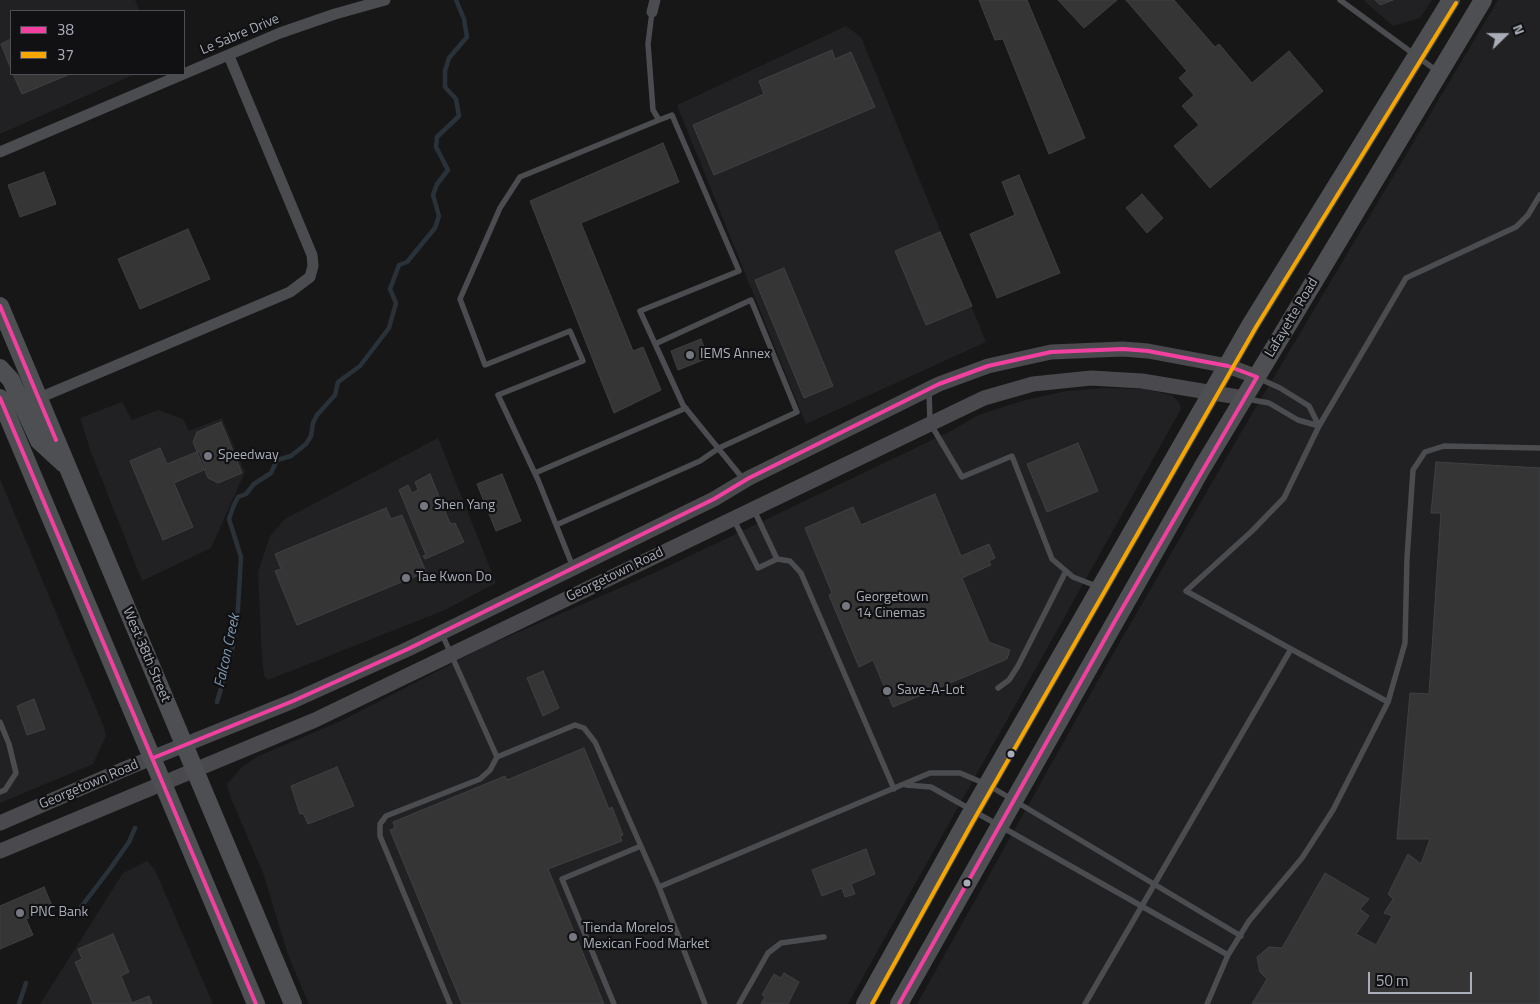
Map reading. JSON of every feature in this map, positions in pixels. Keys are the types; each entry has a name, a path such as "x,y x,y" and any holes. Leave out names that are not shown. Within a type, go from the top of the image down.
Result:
{"main road":[{"path":"865,1004 972,812 1228,366 1314,220 1348,170 1451,0"},
{"name":"Lafayette Road","path":"899,1004 1244,398 1483,0"},
{"name":"West 38th Street","path":"0,306 293,1004"},
{"name":"Georgetown Road","path":"0,823 301,698 442,632 714,499 744,480 928,387 988,366 1058,351 1095,348 1148,351 1228,366 1257,378"},
{"path":"0,368 11,380 39,441 68,468"},
{"name":"Georgetown Road","path":"0,851 315,720 452,656 753,508 984,398 1025,386 1060,380 1091,378 1134,380 1244,398"},
{"path":"0,398 256,1004"}],"street":[{"name":"Le Sabre Drive","path":"185,74 316,20 385,0"},
{"path":"652,12 655,0"},
{"path":"39,398 290,292 310,276 313,266 312,255 228,56"},
{"name":"Le Sabre Drive","path":"0,152 183,75"}],"lane":[{"path":"1340,0 1439,73"},
{"path":"652,12 648,44 653,110 659,120"},
{"path":"573,567 535,473 498,395 583,361 570,331 485,365 460,299 500,208 520,176 672,115 739,271 640,311 686,408 744,480"},
{"path":"1388,702 1186,591 1252,531 1284,498 1319,426 1406,278 1516,227 1528,215 1540,195"},
{"path":"556,524 700,461 718,448 797,412 751,300 655,344"},
{"path":"1257,378 1280,388 1309,406 1319,426"},
{"path":"928,387 930,423 962,477 1012,456 1052,559 1073,577 1101,588"},
{"path":"1244,398 1269,403 1298,420 1319,426"},
{"path":"535,473 686,408"},
{"path":"1207,1004 1228,955 1249,921 1302,858 1333,810 1388,702 1405,643 1407,558 1414,470 1425,452 1444,446 1540,448"},
{"path":"753,508 777,559"},
{"path":"733,518 758,568 777,559 790,560 801,573 894,789"},
{"path":"998,688 1009,680 1018,666 1066,571"},
{"path":"442,632 497,757"},
{"path":"1085,1004 1291,648"},
{"path":"0,722 10,744 16,773 5,790 0,792"},
{"path":"450,1004 380,836 380,824 386,816 480,779 490,770 497,757 575,724 584,728 595,742 659,887 705,1004"},
{"path":"659,887 930,773 960,773 988,785 1241,936"},
{"path":"904,785 931,787 972,812 1228,955"},
{"path":"614,1004 562,879 641,846"},
{"path":"738,1004 768,953 781,943 824,938"}],"shaded area":[{"path":"0,0 135,0 140,10 10,10 10,75 133,75 0,134"},
{"path":"1363,0 1432,0 1420,18 1393,26"},
{"path":"1498,0 1540,0 1540,1004 917,1004 1106,666 1243,429"},
{"path":"846,26 861,37 986,342 806,424 677,105"},
{"path":"1103,388 1144,389 1171,395 1179,402 1181,409 848,1004 309,1004 288,955 263,873 230,796 227,784 241,768 258,756 341,721 484,647 654,573 953,430 978,415 1025,400 1067,391"},
{"path":"122,402 132,420 158,410 183,419 189,431 222,418 245,472 211,548 142,581 91,452 80,418"},
{"path":"438,438 496,583 445,610 268,680 264,676 262,658 258,572 270,536 285,519"},
{"path":"0,479 104,727 106,736 93,764 0,803"},
{"path":"147,861 155,870 213,1004 40,1004 123,873"}],"building":[{"path":"979,0 1027,0 1085,138 1049,154 1003,39 995,40"},
{"path":"1058,0 1117,0 1084,28"},
{"path":"1126,0 1174,0 1215,47 1219,44 1252,83 1289,51 1323,91 1210,188 1174,146 1199,125 1182,106 1194,95 1179,78 1187,71"},
{"path":"1375,0 1393,0 1380,5"},
{"path":"10,40 10,66 1,44"},
{"path":"832,50 835,59 851,52 875,107 714,175 693,125 764,94 759,81"},
{"path":"13,75 68,75 22,94"},
{"path":"663,143 679,182 581,223 633,351 643,347 661,390 614,413 530,201"},
{"path":"44,172 56,204 20,217 8,185"},
{"path":"1019,175 1060,273 997,298 970,234 1015,215 1002,182"},
{"path":"1142,194 1163,218 1147,233 1126,208"},
{"path":"188,229 210,279 140,309 118,259"},
{"path":"940,232 972,306 926,325 895,251"},
{"path":"784,268 833,386 804,398 755,280"},
{"name":"IEMS Annex","path":"701,339 708,358 678,370 671,351"},
{"path":"221,422 242,473 218,483 208,478 193,442 197,432"},
{"path":"1078,443 1098,491 1047,512 1027,464"},
{"path":"160,448 167,464 199,451 206,469 174,483 193,527 163,540 130,461"},
{"path":"1436,462 1540,468 1540,1004 1252,1004 1267,979 1260,972 1257,957 1269,947 1282,948 1325,873 1369,899 1360,909 1369,916 1356,934 1376,945 1392,916 1384,913 1393,899 1388,894 1408,854 1421,864 1430,839 1397,839 1410,693 1429,694 1441,513 1431,513"},
{"name":"Shen Yang","path":"430,474 449,521 452,524 455,523 464,542 425,559 423,556 426,555 399,490 408,485 412,493 418,490 415,482"},
{"path":"502,474 521,521 496,531 477,484"},
{"path":"935,494 961,556 989,544 995,558 989,561 991,565 962,578 989,642 1010,650 1007,659 893,707 873,660 859,667 829,595 832,593 805,528 853,507 861,525"},
{"path":"386,508 391,519 402,515 426,572 297,625 275,571 281,569 275,554"},
{"path":"543,671 559,708 543,716 527,678"},
{"path":"34,699 45,729 27,735 17,706"},
{"path":"584,748 609,809 612,807 623,835 620,836 622,841 548,869 604,1004 462,1004 390,830 395,828 393,822 505,776 507,780"},
{"path":"337,767 354,806 308,824 303,813 300,814 291,786"},
{"path":"866,849 875,874 851,884 855,894 845,897 842,888 822,896 812,870"},
{"name":"PNC Bank","path":"44,887 53,908 26,919 33,935 0,949 0,906"},
{"path":"113,934 129,972 121,976 132,1003 149,996 152,1004 93,1004 75,962 82,959 78,949"},
{"path":"784,973 799,982 788,1004 761,1004 765,997 762,995 774,974 781,978"}],"waterway":[{"name":"Falcon Creek","path":"217,702 231,655 237,624 241,557 229,519 234,505 238,497 246,494 254,484 271,473 277,460 291,456 306,444 311,436 313,423 317,415 335,395 338,382 360,366 389,328 396,303 390,289 399,265 407,262 435,228 439,216 433,195 437,184 448,170 436,147 437,137 459,116 456,99 445,87 445,71 449,58 467,37 464,19 456,0"},
{"name":"Falcon Creek","path":"81,907 129,842 135,828"},
{"name":"Falcon Creek","path":"19,1004 26,983"}],"transit line":[{"name":"37","path":"872,1004 972,823 1256,327 1456,3"},
{"name":"38","path":"0,306 56,440"},
{"name":"38","path":"153,758 293,701 408,649 714,499 749,478 939,384 988,366 1051,352 1123,349 1148,351 1228,366 1257,377 1115,621 899,1004"},
{"name":"38","path":"0,398 256,1004"}],"place":[{"name":"IEMS Annex","path":"690,355"},
{"name":"Speedway","path":"208,456"},
{"name":"Shen Yang","path":"424,506"},
{"name":"Tae Kwon Do","path":"406,578"},
{"name":"Georgetown 14 Cinemas","path":"846,606"},
{"name":"Save-A-Lot","path":"887,691"},
{"name":"PNC Bank","path":"20,913"},
{"name":"Tienda Morelos Mexican Food Market","path":"573,937"}]}
